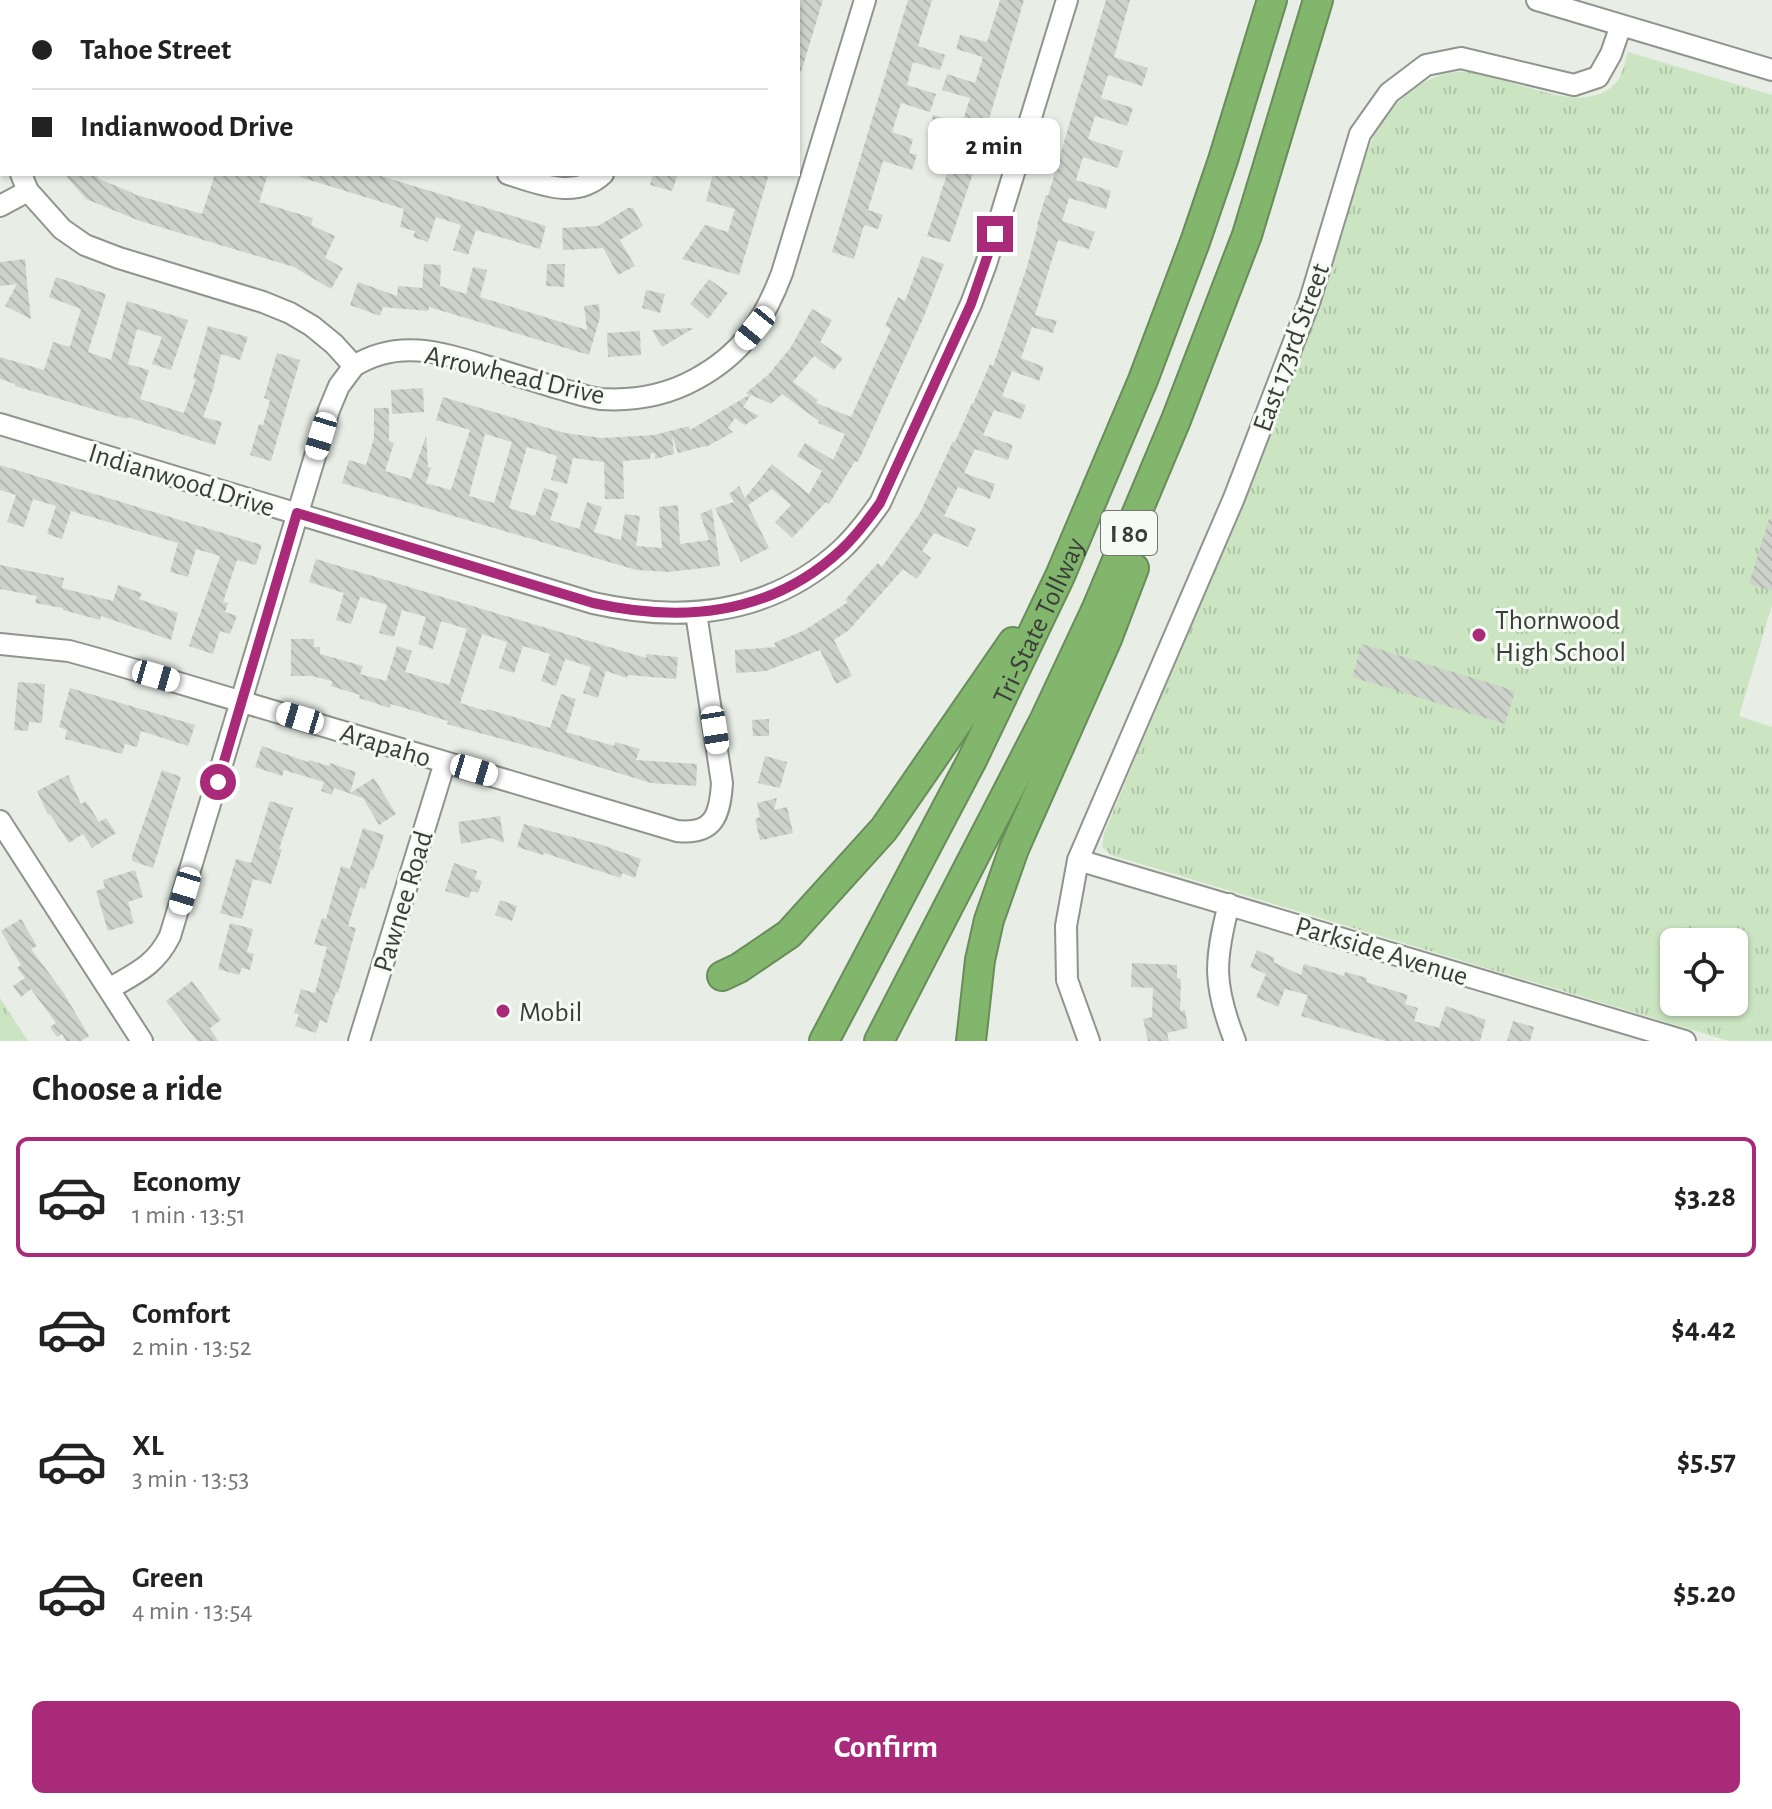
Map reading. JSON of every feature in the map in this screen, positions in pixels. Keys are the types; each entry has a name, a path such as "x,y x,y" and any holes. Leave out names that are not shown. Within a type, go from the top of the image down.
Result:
{"highway":[{"name":"Tri-State Tollway","path":"824,1041 972,760 1060,576 1143,380 1195,242 1272,0"},
{"name":"Tri-State Tollway","path":"879,1041 1045,719 1097,608 1176,420 1247,235 1318,0"},
{"path":"971,1041 980,960 1001,883 1107,639 1158,503 1176,420"},
{"path":"722,976 789,934 884,829 1060,576"}],"street":[{"name":"Arrowhead Drive","path":"354,366 380,354 430,350 599,399 655,395 687,384 714,369 737,350 770,304 865,0"},
{"name":"Indianwood Drive","path":"0,424 593,603 661,614 724,609 758,599 818,569 851,540 880,503 971,304 986,264 1067,0"},
{"path":"1537,0 1772,70"},
{"name":"East 173rd Street","path":"1089,1041 1067,980 1066,926 1078,860 1234,498 1310,300 1360,134 1389,93 1426,65 1461,58 1574,85 1598,77 1611,54 1621,25"},
{"path":"516,176 563,188 579,188 592,184 601,176"},
{"path":"0,206 25,183 62,229 85,245 290,313 334,344 354,366 339,386 329,410 170,936 150,964 109,989"},
{"name":"Arapaho","path":"0,644 69,651 690,833 709,825 717,816 722,783 696,613"},
{"name":"Pawnee Road","path":"359,1041 445,762"},
{"path":"0,821 142,1041"},
{"name":"Parkside Avenue","path":"1078,860 1685,1041"},
{"path":"1229,904 1218,954 1218,980 1222,1007 1235,1041"}],"green space":[{"name":"Thornwood High School","path":"1628,52 1772,95 1772,605 1739,716 1772,727 1772,1041 1729,1041 1111,855 1102,847 1104,834 1270,430 1335,257 1368,150 1380,125 1413,90 1445,74 1475,73 1564,96 1585,97 1603,92 1618,80"},
{"path":"0,998 28,1041 0,1041"}],"building":[{"path":"800,0 823,0 801,72"},
{"path":"908,0 932,0 918,46 945,55 940,70 913,62 907,85 936,94 930,112 901,103 892,132 913,139 909,153 917,155 912,170 883,161 868,210 883,215 878,229 864,225 854,259 832,252"},
{"path":"1000,0 1024,0 950,242 927,236 958,140 929,132 933,115 962,123 970,98 942,90 947,74 975,83 983,57 956,49 960,35 987,42"},
{"path":"1106,0 1130,0 1114,57 1148,68 1142,86 1108,75 1101,98 1133,108 1127,126 1095,116 1088,139 1123,151 1118,168 1083,157 1076,180 1111,191 1106,209 1069,198 1062,221 1095,232 1089,249 1058,240 1035,315 1057,321 1053,333 1032,327 1021,358 1044,367 1039,381 1012,371 1002,396 1026,405 1021,419 994,410 983,435 1013,445 1008,460 975,449 964,473 995,484 990,499 958,487 944,516 976,529 968,547 934,533 922,551 931,558 917,579 903,569 849,630 834,640 852,676 836,684 820,650 766,671 736,673 735,650 776,647 774,643 805,630 848,602 845,600 878,563 882,567 920,513 990,364 993,366 1027,267"},
{"path":"66,176 97,176 133,194 202,214 214,176 267,176 259,202 313,218 311,225 335,236 325,258 343,268 331,289 294,267 140,221 86,199"},
{"path":"381,176 546,226 540,249 476,230 468,255 453,250 461,225 436,217 428,242 413,237 415,231 400,227 404,209 300,177"},
{"path":"652,176 677,176 672,191 650,185"},
{"path":"712,176 768,176 739,275 682,259 705,225 728,232 735,209 706,201"},
{"path":"633,208 643,226 620,240 635,266 618,275 603,248 563,250 562,228 598,226"},
{"path":"922,256 944,264 858,462 855,461 829,504 826,502 792,538 775,522 791,505 772,489 748,505 769,548 741,562 715,508 734,502 729,494 739,486 745,498 772,464 809,494 822,471 797,456 805,443 833,460 845,434 818,423 782,394 771,404 751,395 743,407 759,416 745,425 735,418 728,428 733,432 706,447 678,453 672,436 674,454 655,459 655,453 651,453 650,459 623,461 624,499 605,499 604,462 573,458 567,484 551,480 557,456 527,447 509,508 535,516 544,488 559,493 550,520 579,529 587,502 602,507 594,532 621,540 625,514 640,516 636,546 662,548 659,507 678,505 680,544 709,540 700,514 712,509 720,566 669,572 636,570 342,483 349,460 366,465 374,438 374,408 389,408 389,441 394,443 385,471 411,479 426,436 428,467 431,468 426,483 451,490 470,430 436,420 443,397 565,433 602,438 654,435 689,426 690,430 749,395 746,393 769,374 791,347 812,309 832,320 820,342 843,358 834,370 814,356 793,382 818,400 816,403 851,417 891,329 885,326 898,297 905,301","holes":["485,434 512,442 494,503 469,496"]},
{"path":"25,259 31,319 5,306 17,284 0,286 0,262"},
{"path":"424,264 441,265 440,286 466,294 473,267 487,270 480,297 587,330 584,306 599,304 600,317 589,355 429,307 428,311 383,307 380,316 350,305 358,282 397,296 398,286 422,288"},
{"path":"547,264 565,264 564,287 546,286"},
{"path":"56,277 106,294 88,352 111,360 127,301 188,320 171,370 152,364 162,337 137,329 128,364 149,370 140,399 184,413 196,379 193,378 208,326 248,337 240,360 221,354 203,417 222,422 215,445 0,379 0,357 44,370 53,342 70,347 81,309 49,297"},
{"path":"709,279 728,293 708,319 690,304"},
{"path":"646,290 665,294 660,313 642,308"},
{"path":"694,328 662,347 652,330"},
{"path":"640,331 641,355 608,357 607,333"},
{"path":"277,353 300,360 271,461 250,455 270,400 264,398"},
{"path":"423,388 424,412 392,414 391,390"},
{"path":"0,465 262,545 256,565 237,560 223,602 228,603 225,612 237,616 230,634 220,631 213,654 189,646 220,556 196,549 188,577 170,572 178,543 71,511 62,539 47,534 56,506 33,499 24,527 7,522 16,495 0,490"},
{"path":"1769,519 1772,519 1772,591 1749,584"},
{"path":"316,559 646,658 646,654 678,657 676,679 628,675 627,678 606,671 598,698 583,693 591,667 565,659 556,686 541,681 550,654 523,646 514,673 499,668 507,642 482,634 460,703 550,728 561,694 576,699 566,732 614,746 615,742 640,749 636,760 697,764 696,786 651,783 447,724 448,721 391,704 390,708 331,686 332,681 312,676 291,676 291,639 314,639 314,647 320,647 320,654 363,666 360,674 386,681 397,646 412,651 405,672 449,685 467,629 441,621 433,649 418,644 426,617 402,610 394,637 379,633 387,605 360,597 351,624 336,620 344,593 309,582"},
{"path":"0,565 64,578 62,588 113,601 118,585 142,593 139,599 178,613 171,640 101,616 100,620 35,603 37,596 0,589"},
{"path":"1362,644 1515,691 1505,724 1352,677"},
{"path":"18,682 45,684 42,723 29,722 28,731 14,730"},
{"path":"70,688 195,725 188,746 141,731 137,747 125,744 122,754 65,739 67,730 59,727"},
{"path":"769,719 769,736 753,736 752,720"},
{"path":"262,746 308,762 329,766 330,763 356,772 350,793 374,778 396,814 379,825 363,798 334,788 332,795 321,791 324,782 284,770 282,776 255,767"},
{"path":"765,756 787,762 780,788 758,783"},
{"path":"162,770 181,777 153,868 132,861 132,856"},
{"path":"68,775 81,804 86,801 99,822 106,818 116,833 92,848 83,834 69,843 48,815 37,791"},
{"path":"777,798 774,810 787,807 793,833 766,839 766,842 765,839 760,840 755,819 760,817 757,803"},
{"path":"270,801 293,808 271,884 253,879 242,919 220,913 236,859 251,863"},
{"path":"500,816 504,843 491,838 461,844 458,822"},
{"path":"524,824 641,859 635,878 622,873 621,878 517,847"},
{"path":"363,828 384,835 365,889 360,887 348,926 356,928 338,993 327,1023 320,1020 316,1033 295,1026 299,1014 294,1013 301,989 315,993 327,947 314,944 322,918 326,919 341,866 350,869"},
{"path":"454,863 477,871 475,879 482,881 478,893 471,891 469,898 445,891"},
{"path":"135,870 143,897 128,902 134,923 108,931 96,891 105,888 103,880"},
{"path":"500,900 517,906 512,921 495,915"},
{"path":"21,919 37,946 31,949 63,992 89,1036 81,1041 66,1041 62,1034 57,1037 50,1027 56,1023 31,989 21,997 13,986 25,978 17,968 21,965 1,931"},
{"path":"230,923 253,929 247,952 254,954 250,970 242,968 239,975 218,969"},
{"path":"1257,950 1275,958 1273,962 1301,975 1304,964 1344,976 1345,972 1367,978 1366,982 1408,995 1405,1004 1418,1008 1414,1021 1439,1028 1446,1006 1486,1020 1480,1041 1385,1041 1301,1016 1308,995 1285,989 1278,1007 1256,997 1266,974 1250,967"},
{"path":"1132,963 1177,965 1177,978 1181,979 1180,1011 1185,1010 1188,1028 1167,1033 1169,1041 1148,1041 1143,1019 1152,1017 1153,988 1131,987"},
{"path":"192,981 221,1020 210,1028 218,1041 197,1041 166,1001"},
{"path":"1513,1021 1534,1027 1530,1041 1507,1041"}],"place":[{"name":"Thornwood High School","path":"1479,635"},
{"name":"Mobil","path":"503,1011"}],"route":[{"path":"218,782 297,513 624,610 661,614 696,613 758,599 818,569 861,530 880,503 971,304 995,234"}]}
